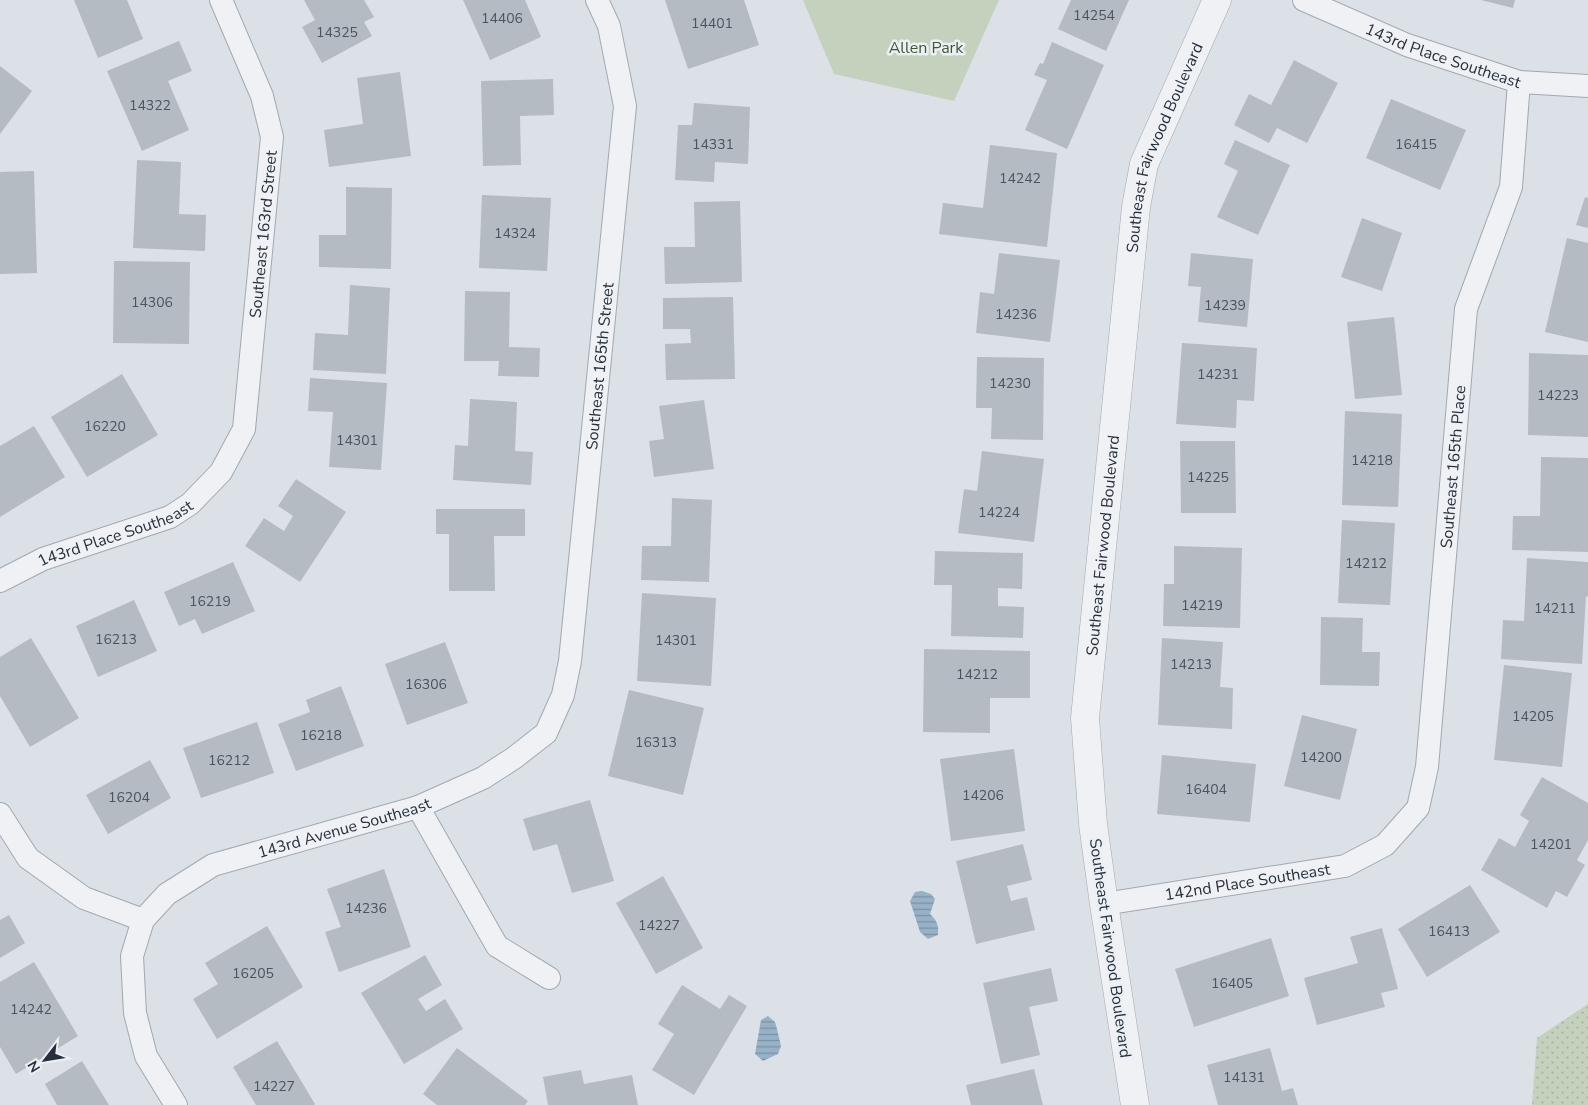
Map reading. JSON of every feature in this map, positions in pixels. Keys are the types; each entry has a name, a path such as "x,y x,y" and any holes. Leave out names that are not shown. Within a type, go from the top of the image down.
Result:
{"street":[{"name":"Southeast 163rd Street","path":"221,472 244,429 272,137 262,96 222,0"},
{"name":"Southeast 165th Street","path":"546,733 563,695 570,661 625,106 608,26 597,0"},
{"name":"Southeast Fairwood Boulevard","path":"1135,1105 1104,904 1094,824 1085,718 1136,207 1144,164 1217,0"},
{"name":"143rd Place Southeast","path":"1304,0 1407,45 1519,82 1588,86"},
{"name":"Southeast 165th Place","path":"1385,844 1418,808 1427,767 1466,309 1511,187 1519,82"},
{"name":"143rd Place Southeast","path":"0,581 42,559 170,517 190,504 221,472"},
{"name":"143rd Avenue Southeast","path":"143,920 167,894 214,865 418,806 483,778 514,758 546,733"},
{"path":"418,806 497,946 549,978"},
{"path":"0,814 28,858 84,898 143,920 132,956 135,1013 146,1056 176,1105"},
{"name":"142nd Place Southeast","path":"1104,904 1345,866 1385,844"}],"green space":[{"name":"Allen Park","path":"803,0 999,0 954,101 834,74"},
{"path":"1588,1004 1588,1105 1532,1105 1537,1038"}],"water":[{"path":"922,891 931,894 935,899 930,914 937,923 938,935 928,939 920,932 910,901 915,892"},
{"path":"768,1016 775,1022 781,1046 778,1054 763,1061 755,1054 761,1020"}],"building":[{"path":"74,0 127,0 143,39 98,58"},
{"path":"304,0 364,0 374,17 364,22 372,36 322,63 302,27 315,20"},
{"path":"463,0 525,0 541,37 490,60"},
{"path":"665,0 744,0 759,45 688,69"},
{"path":"1071,0 1129,0 1106,51 1058,29"},
{"path":"1481,0 1515,0 1513,8"},
{"path":"179,41 192,71 168,81 189,130 142,151 107,71"},
{"path":"1052,42 1104,65 1067,149 1025,130 1047,80 1034,75 1040,63 1043,64"},
{"path":"1294,60 1338,83 1307,143 1277,128 1269,143 1234,125 1249,94 1271,105"},
{"path":"0,66 32,91 0,134"},
{"path":"400,72 411,156 329,167 324,130 363,124 357,78"},
{"path":"553,79 554,115 520,116 521,165 483,166 481,81"},
{"path":"1391,99 1466,130 1440,190 1366,158"},
{"path":"694,103 750,107 748,164 715,162 714,182 675,180 678,125 692,125"},
{"path":"1235,140 1290,165 1258,235 1217,217 1238,171 1224,164"},
{"path":"990,145 1057,153 1047,247 939,234 943,203 983,208"},
{"path":"137,160 181,162 179,214 206,215 205,251 133,248"},
{"path":"34,171 37,273 0,274 0,172"},
{"path":"346,187 392,188 391,269 319,267 319,235 346,235"},
{"path":"482,195 551,198 547,271 479,268"},
{"path":"1585,197 1588,198 1588,228 1576,225"},
{"path":"740,201 742,282 665,284 664,247 695,247 694,202"},
{"path":"1362,218 1402,233 1382,291 1341,277"},
{"path":"1567,238 1588,243 1588,342 1545,332"},
{"path":"999,253 1060,260 1050,342 976,333 980,292 994,294"},
{"path":"1191,253 1253,259 1247,327 1198,322 1201,287 1188,286"},
{"path":"114,261 190,262 189,344 113,343"},
{"path":"350,285 390,288 386,374 313,370 315,333 348,335"},
{"path":"465,291 510,292 509,347 540,348 539,377 498,376 499,361 464,361"},
{"path":"733,297 735,379 666,380 665,344 691,343 690,329 663,329 663,298"},
{"path":"1394,317 1402,395 1355,399 1347,322"},
{"path":"1182,343 1257,348 1254,401 1237,400 1236,428 1176,424"},
{"path":"1529,353 1588,355 1588,437 1528,435"},
{"path":"977,357 1044,358 1043,440 991,439 992,408 976,408"},
{"path":"122,374 158,435 87,477 51,417"},
{"path":"310,378 387,383 381,470 329,467 333,412 308,411"},
{"path":"470,399 517,402 515,451 533,452 531,485 453,480 455,445 468,446"},
{"path":"704,400 714,469 654,477 649,441 664,439 659,406"},
{"path":"1345,411 1402,414 1398,507 1342,505"},
{"path":"34,426 65,477 0,517 0,446"},
{"path":"1180,441 1235,441 1236,513 1181,513"},
{"path":"982,451 1044,459 1034,542 958,533 964,489 977,491"},
{"path":"1541,457 1588,458 1588,552 1512,550 1513,516 1540,516"},
{"path":"296,479 346,512 300,582 245,546 264,518 284,531 293,516 278,506"},
{"path":"672,498 712,500 709,582 641,580 642,546 671,546"},
{"path":"436,509 525,509 525,536 494,536 495,591 449,591 449,534 436,534"},
{"path":"1342,520 1395,523 1390,605 1338,603"},
{"path":"1174,546 1242,548 1240,628 1163,626 1164,584 1174,584"},
{"path":"935,551 1023,553 1022,589 998,588 998,606 1024,607 1023,638 951,636 952,585 934,585"},
{"path":"1527,558 1588,562 1588,597 1586,596 1582,664 1501,659 1503,620 1524,621"},
{"path":"233,562 255,611 202,634 195,619 179,626 164,592"},
{"path":"642,593 716,598 711,686 637,681"},
{"path":"134,600 157,651 98,677 76,626"},
{"path":"1321,617 1363,618 1362,652 1380,652 1379,686 1320,685"},
{"path":"31,638 79,718 30,747 0,696 0,657"},
{"path":"1162,638 1223,642 1220,687 1233,688 1232,729 1158,725"},
{"path":"445,642 468,703 407,725 385,664"},
{"path":"924,649 1030,651 1030,698 990,698 990,733 923,732"},
{"path":"1504,665 1572,673 1562,767 1494,760"},
{"path":"341,686 364,746 296,771 278,724 310,712 306,700"},
{"path":"629,690 704,708 683,795 608,776"},
{"path":"1302,715 1357,729 1340,800 1284,786"},
{"path":"257,722 274,773 201,798 183,748"},
{"path":"1014,749 1025,831 951,841 940,759"},
{"path":"1162,755 1256,764 1250,822 1157,814"},
{"path":"150,760 171,798 108,834 86,795"},
{"path":"1542,777 1588,803 1588,840 1577,860 1585,865 1567,897 1556,891 1547,908 1481,870 1499,838 1515,847 1529,821 1520,815"},
{"path":"590,800 614,881 572,893 557,844 533,851 523,819"},
{"path":"1023,844 1032,880 1007,886 1011,901 1027,897 1035,930 976,944 956,861"},
{"path":"384,869 411,947 339,972 325,932 341,927 327,889"},
{"path":"663,876 703,948 656,974 616,903"},
{"path":"1470,885 1500,932 1427,977 1398,929"},
{"path":"9,915 25,943 0,958 0,920"},
{"path":"267,926 303,987 217,1039 193,999 218,984 205,963"},
{"path":"1382,928 1398,989 1381,993 1385,1007 1317,1025 1304,978 1358,963 1350,937"},
{"path":"1271,938 1289,996 1194,1027 1175,969"},
{"path":"425,955 442,985 418,999 426,1011 445,999 463,1029 404,1064 361,993"},
{"path":"34,962 78,1036 16,1074 0,1047 0,982"},
{"path":"1051,968 1058,1001 1029,1007 1040,1055 1001,1064 983,983"},
{"path":"682,985 720,1009 729,995 747,1006 694,1095 652,1070 674,1034 658,1024"},
{"path":"277,1041 314,1105 256,1105 233,1067"},
{"path":"457,1048 528,1101 525,1105 437,1105 423,1094"},
{"path":"1270,1048 1282,1091 1293,1088 1298,1105 1218,1105 1207,1065"},
{"path":"82,1061 109,1105 57,1105 45,1084"},
{"path":"1034,1069 1043,1105 971,1105 966,1085"},
{"path":"581,1070 584,1084 632,1075 638,1105 548,1105 543,1077"}]}
